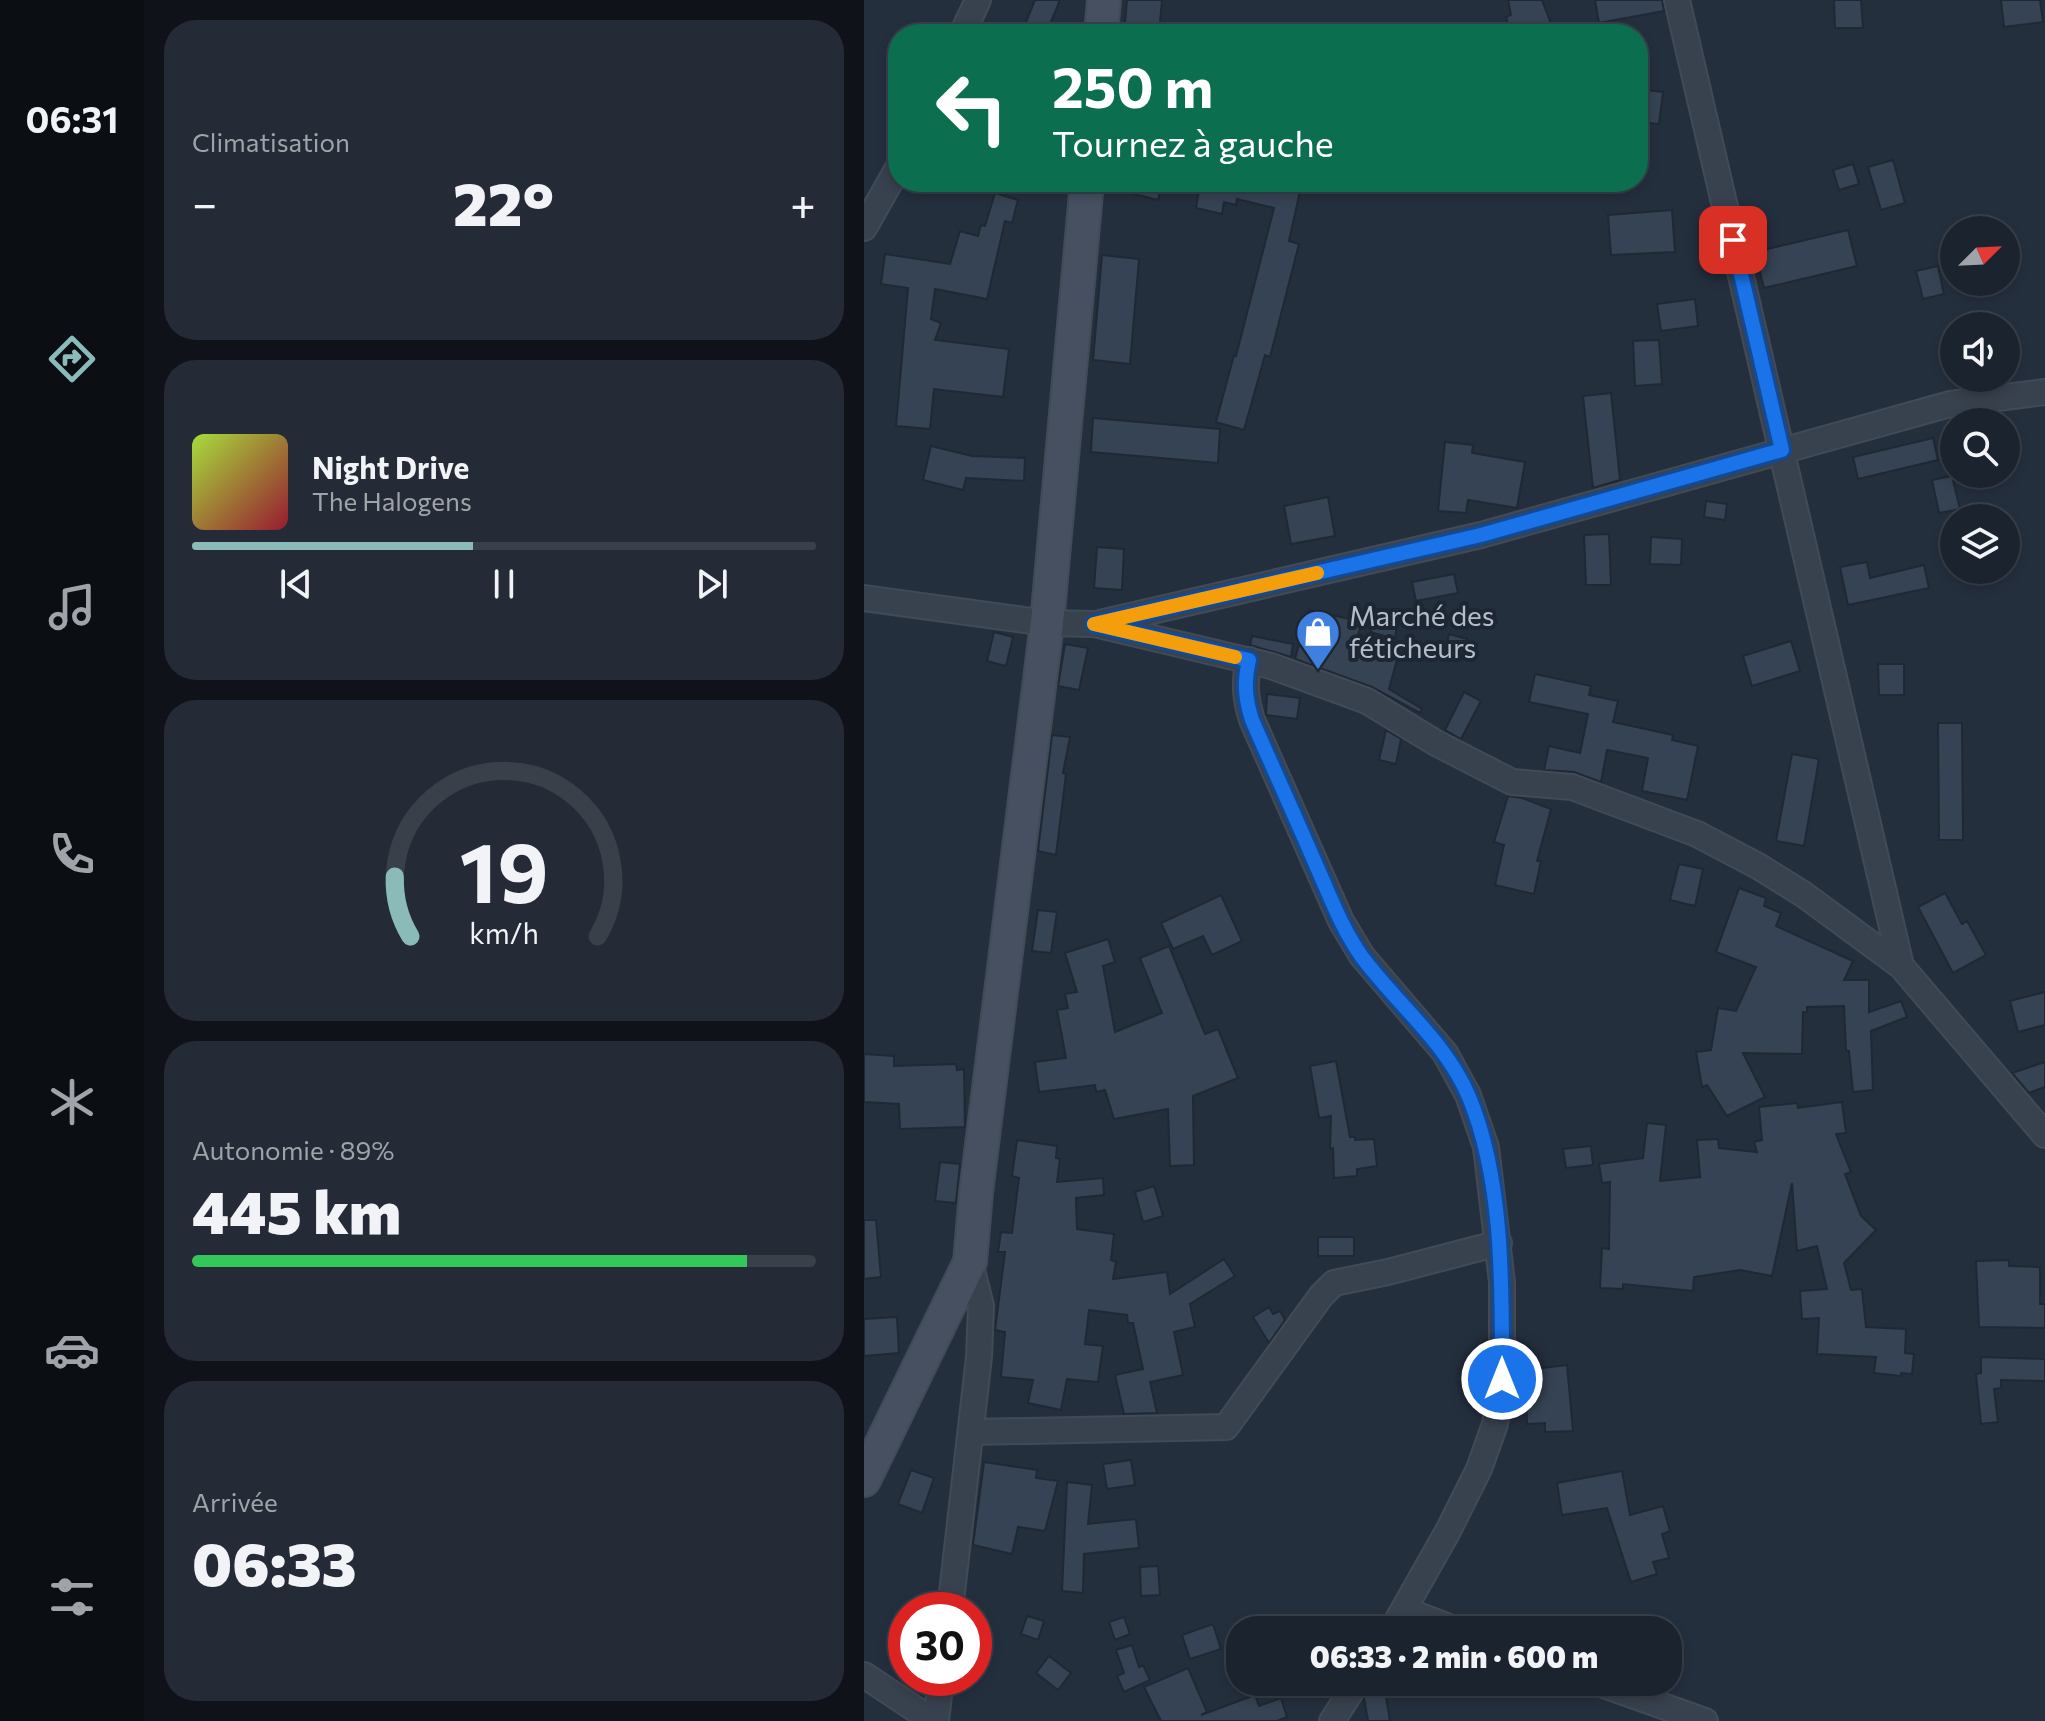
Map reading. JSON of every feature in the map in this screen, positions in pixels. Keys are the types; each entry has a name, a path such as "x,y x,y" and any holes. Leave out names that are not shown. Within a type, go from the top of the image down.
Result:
{"street":[{"path":"967,24 978,0"},
{"path":"1102,24 1104,0"},
{"path":"1677,0 1901,966"},
{"path":"864,228 888,186"},
{"path":"952,1592 972,1432 981,1306 970,1262 976,1193 1047,623 1086,192"},
{"path":"1094,624 1481,535 1950,404 2045,392"},
{"path":"864,598 1047,623 1094,624 1271,666 1367,701 1436,743 1512,782 1572,787 1697,834 1803,894 1901,966 2045,1135"},
{"path":"1249,660 1244,681 1245,699 1252,720 1341,921 1362,956 1445,1053 1468,1095 1486,1147 1502,1282 1502,1379 1495,1424 1479,1469 1400,1616"},
{"path":"972,1432 1226,1427 1321,1296 1334,1283 1499,1243"},
{"path":"864,1480 970,1262"},
{"path":"864,1675 934,1721 938,1696"},
{"path":"1332,1721 1348,1696"},
{"path":"1634,1696 1705,1721"}],"building":[{"path":"1035,0 1060,0 1050,24 1025,24"},
{"path":"1127,0 1162,0 1160,24 1125,24"},
{"path":"1508,0 1542,0 1551,24 1508,24 1506,17 1511,15"},
{"path":"1595,0 1662,0 1664,11 1599,23"},
{"path":"1834,0 1861,0 1863,28 1835,28"},
{"path":"2001,0 2040,0 2043,22 2004,27"},
{"path":"1648,90 1663,92 1659,124 1648,123"},
{"path":"1893,160 1905,203 1881,210 1868,167"},
{"path":"1853,164 1859,184 1839,190 1833,170"},
{"path":"1126,192 1160,192 1158,200"},
{"path":"1199,192 1300,192 1289,241 1299,244 1270,357 1265,355 1244,430 1216,422 1274,208 1237,199 1236,205 1224,202 1222,214 1196,208"},
{"path":"995,193 1018,200 1012,223 1005,221 987,299 935,289 931,319 941,323 935,340 1009,349 1003,397 934,389 930,429 896,426 908,288 881,284 885,254 950,264 960,231 978,236 981,225 985,226"},
{"path":"1672,210 1675,252 1611,255 1608,215"},
{"path":"1848,230 1857,266 1764,288 1755,252"},
{"path":"1102,255 1139,259 1130,364 1093,360"},
{"path":"1938,266 1940,295 1923,299 1916,271"},
{"path":"1695,299 1698,326 1661,331 1657,304"},
{"path":"1659,340 1662,384 1635,386 1633,341"},
{"path":"1611,393 1620,480 1593,488 1583,396"},
{"path":"1093,418 1220,429 1218,463 1091,452"},
{"path":"1933,438 1938,460 1858,479 1853,457"},
{"path":"1445,442 1473,445 1472,453 1525,462 1517,508 1468,500 1466,513 1438,511"},
{"path":"931,446 972,456 1025,458 1024,481 966,478 963,490 923,480"},
{"path":"1940,478 1940,488 1955,488 1959,504 1940,504 1939,513 1932,480"},
{"path":"1328,497 1335,536 1291,544 1284,506"},
{"path":"1706,501 1727,504 1725,520 1704,517"},
{"path":"1609,534 1611,585 1586,585 1584,535"},
{"path":"1651,537 1682,539 1681,565 1650,564"},
{"path":"1097,547 1124,549 1122,590 1094,588"},
{"path":"1867,562 1870,578 1924,565 1929,588 1848,605 1840,567"},
{"path":"1454,574 1458,593 1416,601 1412,582"},
{"path":"1372,608 1399,611 1395,639 1371,632"},
{"path":"1309,610 1363,622 1358,634 1398,656 1389,689 1422,709 1420,713 1372,687 1295,659"},
{"path":"994,632 1013,637 1006,666 987,661"},
{"path":"1449,634 1467,639 1463,655 1445,652"},
{"path":"1252,636 1293,644 1291,657 1250,645"},
{"path":"1791,641 1800,671 1752,686 1743,656"},
{"path":"1065,644 1088,648 1079,690 1058,686"},
{"path":"1878,664 1904,664 1904,695 1879,695"},
{"path":"1535,674 1591,686 1589,695 1618,701 1613,722 1673,735 1672,740 1698,746 1687,800 1642,791 1648,758 1607,750 1601,782 1574,772 1544,770 1549,746 1580,753 1588,714 1529,702"},
{"path":"1464,692 1481,701 1461,739 1445,730"},
{"path":"1267,694 1300,698 1297,719 1266,715"},
{"path":"1938,723 1962,723 1963,840 1939,840"},
{"path":"1386,730 1401,739 1396,764 1379,760"},
{"path":"1052,735 1070,737 1063,773 1066,774 1056,855 1038,851"},
{"path":"1792,754 1819,759 1804,846 1776,841"},
{"path":"1508,796 1551,809 1537,861 1541,861 1534,894 1495,885 1504,845 1494,842"},
{"path":"1679,864 1703,869 1695,906 1670,900"},
{"path":"1739,888 1766,898 1764,906 1781,913 1776,926 1853,961 1844,980 1869,980 1869,1012 1901,1001 1907,1017 1871,1031 1873,1090 1853,1092 1849,1051 1846,1051 1844,1006 1807,1007 1807,1012 1803,1012 1802,1054 1743,1053 1765,1097 1727,1116 1707,1085 1702,1087 1696,1052 1711,1050 1718,1008 1736,1011 1756,967 1716,952"},
{"path":"1945,893 1962,924 1967,921 1986,955 1953,973 1918,907"},
{"path":"1221,895 1242,941 1212,955 1203,936 1173,949 1161,923"},
{"path":"1038,910 1057,912 1051,953 1032,951"},
{"path":"1108,939 1115,962 1103,966 1115,1032 1162,1013 1140,958 1169,946 1205,1034 1218,1029 1238,1078 1193,1096 1194,1165 1170,1166 1168,1109 1114,1119 1105,1090 1096,1092 1095,1085 1039,1092 1035,1062 1066,1058 1057,1010 1068,1008 1065,994 1077,992 1065,953"},
{"path":"2045,992 2045,1025 2018,1032 2010,1001"},
{"path":"864,1054 894,1056 894,1066 956,1064 957,1070 964,1069 965,1127 900,1129 899,1104 864,1102"},
{"path":"1336,1061 1350,1137 1355,1137 1355,1140 1374,1139 1377,1166 1357,1169 1357,1176 1334,1178 1333,1148 1330,1149 1331,1116 1319,1118 1310,1066"},
{"path":"2045,1062 2045,1087 2029,1093 2012,1073"},
{"path":"1842,1102 1846,1133 1836,1134 1851,1172 1845,1174 1861,1216 1876,1230 1844,1263 1851,1290 1862,1289 1866,1327 1906,1329 1905,1353 1914,1354 1912,1374 1874,1373 1876,1357 1817,1354 1819,1318 1802,1319 1800,1291 1827,1289 1817,1246 1797,1251 1792,1183 1772,1276 1740,1270 1694,1277 1693,1291 1623,1284 1623,1289 1600,1288 1602,1248 1609,1249 1610,1182 1602,1183 1599,1164 1643,1158 1647,1123 1666,1125 1660,1181 1700,1177 1697,1140 1718,1139 1719,1148 1757,1152 1754,1142 1762,1140 1759,1107 1797,1103 1798,1108"},
{"path":"1017,1140 1057,1146 1056,1158 1060,1159 1057,1182 1103,1178 1104,1195 1076,1198 1077,1229 1114,1234 1111,1260 1116,1262 1113,1279 1167,1272 1170,1294 1224,1259 1235,1276 1190,1304 1195,1327 1174,1332 1183,1375 1150,1382 1157,1413 1124,1414 1115,1375 1143,1369 1133,1323 1128,1323 1127,1315 1089,1310 1085,1344 1103,1346 1098,1382 1067,1379 1061,1410 1028,1403 1033,1380 1001,1377 1005,1332 995,1330 1005,1252 998,1252 1001,1232 1012,1233 1019,1178 1012,1176"},
{"path":"1591,1146 1593,1165 1566,1168 1563,1149"},
{"path":"940,1162 960,1164 956,1203 935,1201"},
{"path":"1154,1186 1163,1216 1143,1222 1135,1192"},
{"path":"864,1220 876,1220 881,1277 864,1279"},
{"path":"1318,1237 1354,1237 1354,1256 1318,1256"},
{"path":"2009,1260 2009,1266 2040,1267 2040,1304 2045,1304 2045,1328 1979,1327 1976,1261"},
{"path":"1269,1307 1273,1314 1280,1311 1285,1320 1269,1343 1253,1317"},
{"path":"897,1317 899,1353 864,1356 864,1319"},
{"path":"1981,1357 2045,1359 2045,1381 2001,1380 2001,1388 1994,1389 1998,1422 1981,1424 1976,1374 1981,1373"},
{"path":"1567,1365 1573,1431 1545,1432 1545,1423 1527,1424 1525,1370"},
{"path":"1131,1460 1135,1485 1107,1489 1103,1464"},
{"path":"984,1462 1037,1470 1036,1478 1058,1481 1045,1531 1018,1527 1012,1554 973,1545"},
{"path":"911,1470 934,1478 922,1513 898,1504"},
{"path":"1622,1471 1630,1515 1663,1506 1670,1531 1662,1534 1669,1558 1653,1562 1657,1574 1631,1582 1607,1508 1562,1515 1557,1483"},
{"path":"1067,1482 1092,1485 1088,1524 1136,1519 1139,1548 1084,1554 1083,1593 1062,1591"},
{"path":"1158,1566 1160,1595 1141,1596 1140,1567"},
{"path":"1027,1616 1044,1621 1038,1640 1021,1634"},
{"path":"1124,1617 1130,1634 1115,1640 1109,1622"},
{"path":"1213,1624 1221,1649 1190,1659 1182,1635"},
{"path":"1132,1645 1139,1667 1143,1665 1150,1680 1124,1692 1117,1676 1124,1673 1116,1650"},
{"path":"1049,1656 1071,1673 1058,1690 1036,1673"},
{"path":"1188,1668 1207,1712 1201,1715 1255,1696 1259,1706 1281,1698 1287,1717 1277,1721 1161,1721 1144,1687"},
{"path":"1386,1696 1390,1721 1368,1721 1364,1698"}],"slow traffic":[{"path":"1235,657 1094,624 1317,573"}],"place":[{"name":"Marché des féticheurs","path":"1318,671"}],"route":[{"path":"1502,1379 1499,1243 1486,1147 1468,1095 1445,1053 1362,956 1341,921 1252,720 1245,699 1244,681 1249,660 1094,624 1481,535 1782,450 1733,240"}]}
